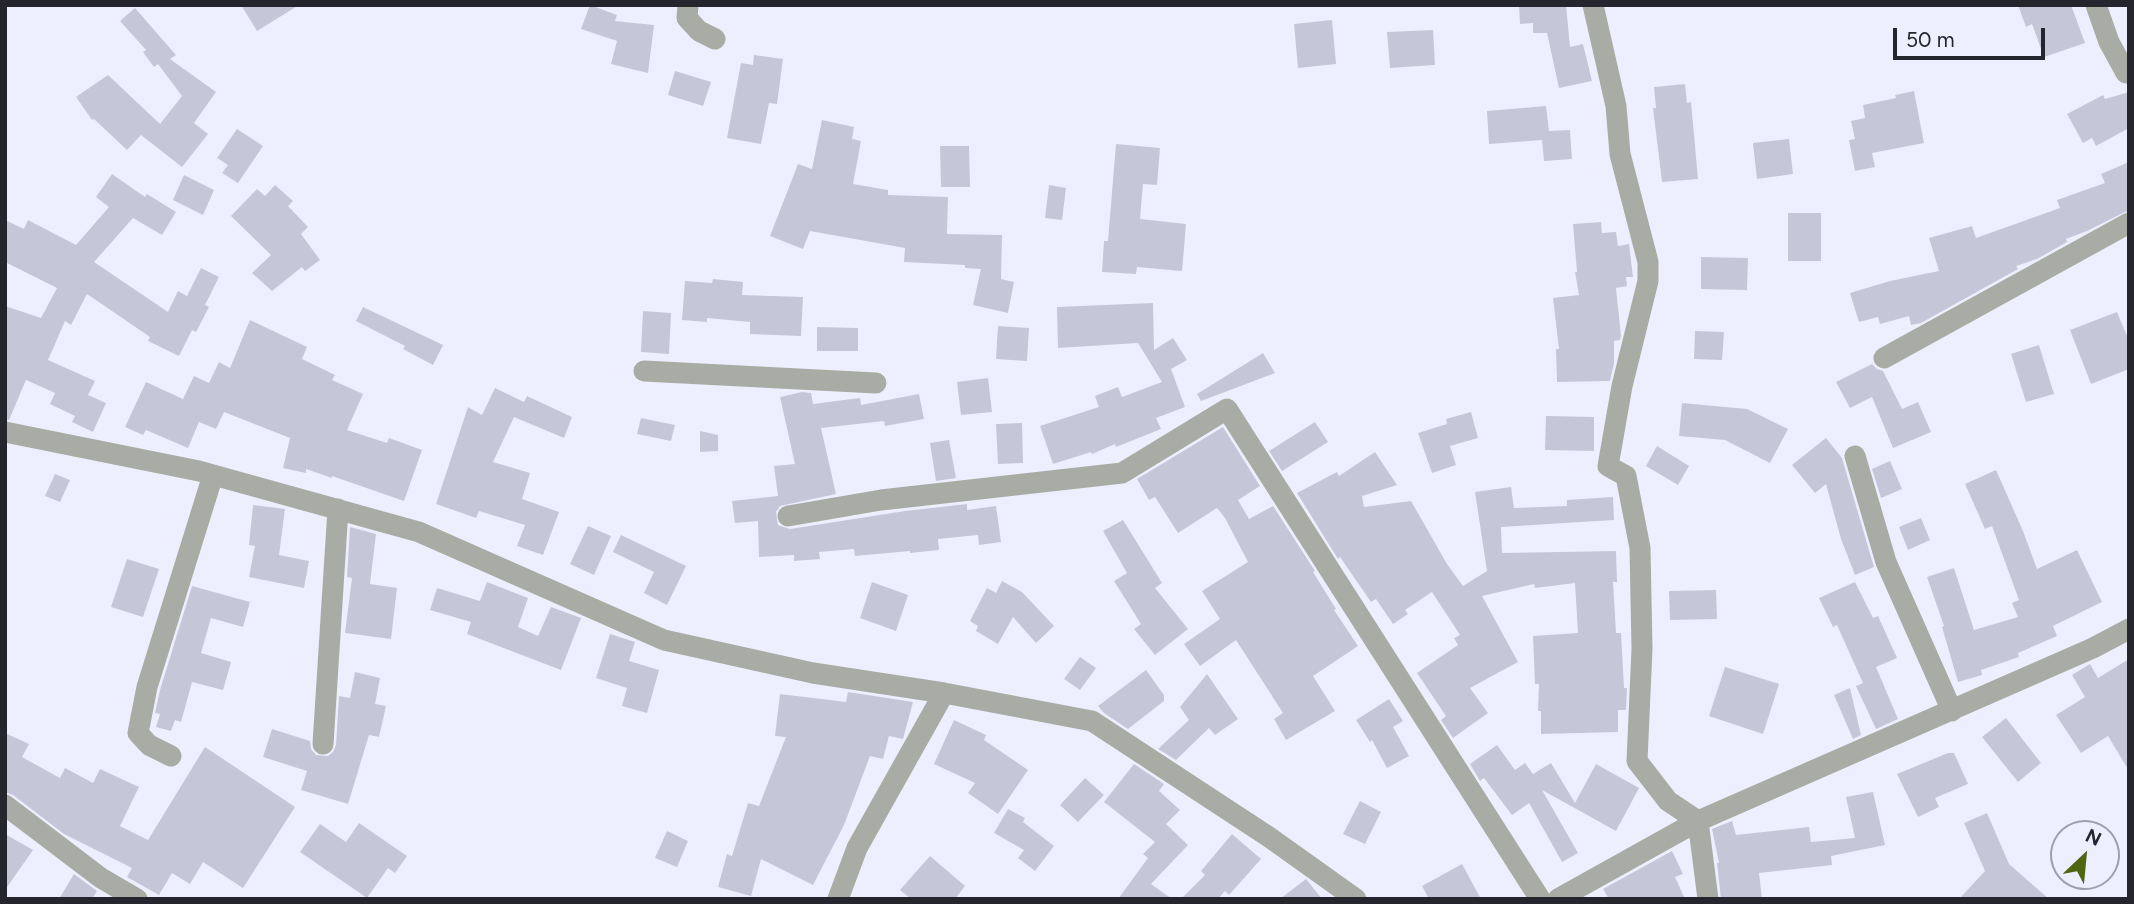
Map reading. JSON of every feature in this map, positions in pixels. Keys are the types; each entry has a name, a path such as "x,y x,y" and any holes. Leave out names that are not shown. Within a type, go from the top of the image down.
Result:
{"street":[{"path":"688,5 687,18 699,31 715,40"},
{"path":"1593,5 1616,106 1620,154 1648,262 1648,281 1622,386 1608,466 1626,476 1640,548 1642,649 1637,761 1668,800 1698,821 1708,899"},
{"path":"2096,5 2109,42 2126,73 2129,73"},
{"path":"1884,358 2129,223"},
{"path":"645,370 876,383"},
{"path":"788,516 881,500 1122,473 1227,409 1540,899"},
{"path":"5,432 213,475 419,531 664,640 813,673 944,693 1092,721 1269,836 1356,899"},
{"path":"1855,456 1886,562 1952,711"},
{"path":"172,756 149,745 138,733 147,687 213,475"},
{"path":"323,744 338,509"},
{"path":"1558,899 1698,821 2094,649 2129,629"},
{"path":"838,899 857,848 944,693"},
{"path":"5,805 101,878 137,899"}],"building":[{"path":"241,5 299,5 257,31"},
{"path":"590,5 617,15 615,21 654,25 648,73 611,64 617,41 581,29"},
{"path":"1519,5 1566,5 1570,47 1583,44 1592,81 1559,88 1547,33 1533,33 1533,23 1520,24"},
{"path":"2018,5 2071,5 2085,43 2044,57 2032,24 2026,27"},
{"path":"135,8 176,55 170,59 216,92 194,123 208,134 182,167 141,135 127,150 92,120 76,97 108,75 160,124 182,96 158,64 154,67 143,52 146,50 120,21"},
{"path":"1332,20 1336,64 1298,68 1294,24"},
{"path":"1433,30 1435,65 1390,68 1387,32"},
{"path":"754,55 783,59 777,104 769,103 761,144 727,138 741,63 753,65"},
{"path":"675,71 711,82 703,106 668,95"},
{"path":"1685,84 1687,103 1691,102 1698,179 1662,182 1653,108 1656,108 1654,87"},
{"path":"1914,91 1924,143 1872,153 1875,167 1855,171 1849,140 1855,139 1851,121 1865,118 1863,105"},
{"path":"2129,92 2129,128 2096,146 2092,138 2083,143 2067,114 2103,95 2105,99"},
{"path":"1546,106 1549,131 1570,130 1572,159 1544,161 1542,140 1489,144 1487,111"},
{"path":"822,120 854,127 852,139 861,141 853,184 888,190 888,195 948,197 947,234 1002,235 1001,279 1014,282 1008,313 973,305 981,269 965,268 965,265 904,262 905,248 810,231 803,249 770,236 798,164 812,169"},
{"path":"237,129 263,146 238,183 222,173 228,165 217,158"},
{"path":"1789,139 1793,174 1757,179 1753,143"},
{"path":"1116,144 1160,148 1157,185 1143,184 1140,219 1186,224 1182,271 1137,267 1136,274 1102,272 1104,241 1108,241"},
{"path":"940,146 969,146 970,187 941,187"},
{"path":"2129,162 2129,210 2066,239 2067,242 2037,259 2016,266 2018,269 1921,323 1911,325 1909,316 1880,324 1878,317 1859,322 1850,293 1939,271 1929,238 1972,226 1976,238 2060,208 2057,200 2105,183 2101,174"},
{"path":"112,174 145,197 147,194 176,212 162,235 133,218 94,262 168,312 178,291 187,296 201,268 219,277 205,305 209,307 196,332 192,330 179,356 148,341 150,337 87,294 71,325 65,321 48,360 95,381 88,395 106,403 93,432 72,422 75,416 50,404 55,393 26,380 9,420 5,419 5,306 41,318 57,288 5,262 5,220 24,229 28,220 76,245 109,207 96,197"},
{"path":"184,175 214,190 203,215 173,200"},
{"path":"275,185 293,201 288,206 308,227 301,234 320,260 305,271 302,267 272,291 252,273 271,255 231,216 257,189 265,196"},
{"path":"1049,185 1066,188 1062,220 1045,218"},
{"path":"1788,213 1821,213 1821,261 1788,261"},
{"path":"1601,222 1602,233 1616,232 1618,246 1629,244 1633,277 1626,277 1627,286 1616,288 1621,336 1620,340 1614,341 1614,363 1610,381 1557,382 1556,349 1559,349 1553,298 1579,295 1573,224"},
{"path":"1701,257 1748,258 1747,290 1701,289"},
{"path":"713,279 743,282 742,295 803,297 801,336 750,334 750,322 707,318 707,322 682,320 685,281 712,283"},
{"path":"1153,303 1154,350 1173,338 1187,360 1171,369 1185,407 1156,418 1161,429 1116,447 1115,444 1092,454 1091,452 1053,464 1040,426 1099,407 1095,396 1118,387 1122,397 1162,382 1138,343 1058,348 1057,307"},
{"path":"363,307 443,345 433,365 403,349 405,346 356,321"},
{"path":"643,311 671,313 669,354 641,352"},
{"path":"2117,312 2129,341 2129,369 2091,384 2070,330"},
{"path":"250,320 307,347 302,359 335,375 332,380 363,394 347,430 387,443 389,438 422,450 404,501 332,476 306,469 306,473 283,468 290,438 224,412 216,429 199,422 188,448 146,430 143,435 125,427 146,382 183,399 194,376 209,383 219,362 230,368"},
{"path":"998,326 1029,328 1027,361 996,359"},
{"path":"817,327 858,328 858,351 817,351"},
{"path":"1695,331 1724,332 1722,360 1694,359"},
{"path":"2039,345 2054,394 2026,402 2011,354"},
{"path":"1263,353 1275,373 1201,401 1197,394"},
{"path":"1872,364 1883,371 1902,409 1918,402 1931,432 1893,448 1872,397 1850,408 1836,382"},
{"path":"988,378 992,412 961,415 957,382"},
{"path":"495,388 524,402 527,396 572,417 564,438 514,417 493,462 530,473 522,499 559,512 543,555 517,546 525,525 479,511 476,518 436,504 468,407 482,415"},
{"path":"802,392 811,393 813,404 860,398 861,405 919,394 924,419 885,426 884,421 821,428 836,494 780,506 776,512 778,525 790,529 967,504 967,510 996,506 1001,542 979,545 978,535 938,539 939,550 910,553 855,556 854,549 819,552 820,559 794,561 794,555 759,557 758,521 735,523 732,501 778,496 774,466 795,464 780,397"},
{"path":"1682,403 1747,409 1788,429 1770,463 1725,440 1679,436"},
{"path":"1471,412 1478,438 1450,446 1456,465 1432,473 1418,433 1447,424 1446,419"},
{"path":"1546,416 1594,417 1594,451 1545,450"},
{"path":"641,418 675,425 671,441 637,434"},
{"path":"1315,422 1328,442 1282,471 1269,451"},
{"path":"1022,423 1023,463 998,464 996,424"},
{"path":"1223,427 1260,486 1238,500 1249,519 1273,506 1315,571 1313,572 1336,609 1334,610 1358,646 1313,676 1335,711 1286,740 1274,719 1283,713 1236,640 1200,666 1184,644 1220,619 1202,591 1248,562 1225,518 1217,508 1178,533 1155,497 1149,500 1137,479"},
{"path":"700,431 718,435 718,451 700,452"},
{"path":"1826,438 1842,458 1874,567 1855,575 1841,539 1826,484 1815,493 1792,465"},
{"path":"949,440 956,478 936,481 930,443"},
{"path":"1657,446 1689,466 1678,485 1646,466"},
{"path":"1375,452 1397,485 1362,496 1364,507 1411,501 1447,564 1463,586 1487,571 1475,492 1511,487 1514,508 1567,506 1567,500 1613,497 1614,520 1501,527 1502,553 1616,551 1617,582 1613,582 1616,633 1621,633 1624,688 1627,688 1626,710 1618,710 1618,732 1541,734 1533,636 1578,633 1575,583 1535,588 1534,584 1482,596 1518,662 1470,688 1488,713 1453,738 1441,720 1446,716 1417,673 1458,645 1454,638 1460,635 1432,592 1405,610 1408,614 1393,624 1376,599 1371,602 1340,557 1338,559 1297,493 1337,472 1339,476"},
{"path":"1890,461 1902,489 1881,498 1872,469"},
{"path":"1996,470 2037,569 2077,550 2102,602 2053,626 2057,636 2018,653 2019,657 1981,670 1982,675 1958,682 1942,627 1944,626 1927,577 1954,568 1974,630 2018,617 2012,603 2019,600 1992,526 1985,529 1965,484"},
{"path":"55,474 70,480 60,502 45,496"},
{"path":"253,505 285,509 279,555 309,561 304,588 249,577 255,546 249,545"},
{"path":"1921,518 1930,540 1908,550 1899,527"},
{"path":"1123,520 1162,583 1155,588 1188,629 1155,655 1134,629 1141,624 1114,581 1127,573 1103,531"},
{"path":"588,526 611,536 594,575 570,564"},
{"path":"350,527 376,534 370,584 397,588 391,639 345,633 352,578 347,577"},
{"path":"621,535 686,566 667,605 644,593 654,572 613,552"},
{"path":"127,559 159,569 143,617 111,607"},
{"path":"1002,581 1022,592 1054,626 1036,643 1013,617 998,644 976,631 978,626 970,621 987,588 996,593"},
{"path":"487,582 528,598 518,627 538,636 551,607 581,618 561,670 467,634 471,622 430,610 437,588 480,601"},
{"path":"872,582 908,595 896,631 860,618"},
{"path":"1855,582 1873,618 1878,616 1897,658 1876,667 1898,719 1876,729 1856,686 1863,683 1837,625 1833,627 1819,598"},
{"path":"192,586 250,602 243,627 211,618 201,653 231,662 223,690 192,682 181,722 175,720 171,731 156,727 160,714 155,713"},
{"path":"1716,590 1717,619 1670,620 1669,591"},
{"path":"610,634 635,642 629,661 659,670 647,713 622,706 627,688 596,678"},
{"path":"1080,657 1096,668 1080,690 1064,679"},
{"path":"2129,659 2129,771 2108,736 2081,753 2056,715 2085,697 2072,675 2090,664 2098,678"},
{"path":"1725,667 1779,684 1763,734 1709,716"},
{"path":"1146,670 1164,695 1164,701 1128,729 1098,706"},
{"path":"355,672 380,678 375,704 386,706 379,737 369,735 348,804 301,790 307,771 263,757 272,729 310,741 311,749 316,755 328,756 333,752 336,745 339,696 350,698"},
{"path":"1207,674 1238,719 1215,735 1209,728 1176,760 1158,749 1189,720 1180,707"},
{"path":"1850,688 1861,735 1853,739 1834,695"},
{"path":"848,692 913,702 903,739 889,736 883,759 870,756 844,825 813,885 761,859 751,896 718,887 727,854 732,856 748,803 759,806 786,737 775,736 780,694 846,702"},
{"path":"1389,699 1403,721 1393,727 1409,756 1387,768 1372,740 1370,742 1356,720"},
{"path":"2006,718 2041,763 2018,782 1982,737"},
{"path":"954,720 986,735 984,740 1028,770 998,814 968,793 975,783 934,764"},
{"path":"5,733 29,744 22,757 60,778 65,768 93,783 100,769 139,787 120,826 148,840 205,747 295,807 243,888 203,862 190,884 172,873 159,895 127,877 132,868 64,834 13,795 5,792"},
{"path":"1497,745 1515,770 1525,763 1533,774 1551,763 1575,803 1596,764 1639,788 1616,831 1542,790 1578,853 1562,862 1529,803 1512,815 1484,778 1480,781 1470,764"},
{"path":"1954,753 1968,784 1935,798 1939,807 1918,817 1897,774"},
{"path":"1134,764 1164,784 1159,791 1180,810 1166,824 1188,845 1151,884 1172,899 1118,899 1148,858 1143,854 1155,842 1104,802"},
{"path":"1085,778 1104,795 1078,822 1060,805"},
{"path":"1873,792 1885,845 1831,856 1832,865 1759,873 1762,899 1721,899 1719,863 1712,829 1732,821 1736,835 1809,827 1811,842 1855,838 1846,797"},
{"path":"1360,801 1381,812 1365,844 1343,834"},
{"path":"1008,809 1025,818 1023,822 1054,846 1035,871 1018,858 1024,850 994,833"},
{"path":"1987,813 2009,864 2049,899 1959,899 1985,871 1964,823"},
{"path":"359,823 407,856 395,873 388,868 367,898 300,852 320,824 346,842"},
{"path":"667,831 688,841 677,867 655,858"},
{"path":"5,834 33,850 5,890"},
{"path":"1232,834 1261,859 1229,895 1225,891 1218,899 1181,899 1205,875 1201,871"},
{"path":"1672,851 1683,874 1675,877 1685,899 1609,899 1603,889"},
{"path":"930,856 965,886 955,899 911,899 900,890"},
{"path":"1462,864 1481,899 1429,899 1422,886"},
{"path":"74,874 97,891 92,899 59,899"},
{"path":"1306,879 1322,899 1280,899"}]}
